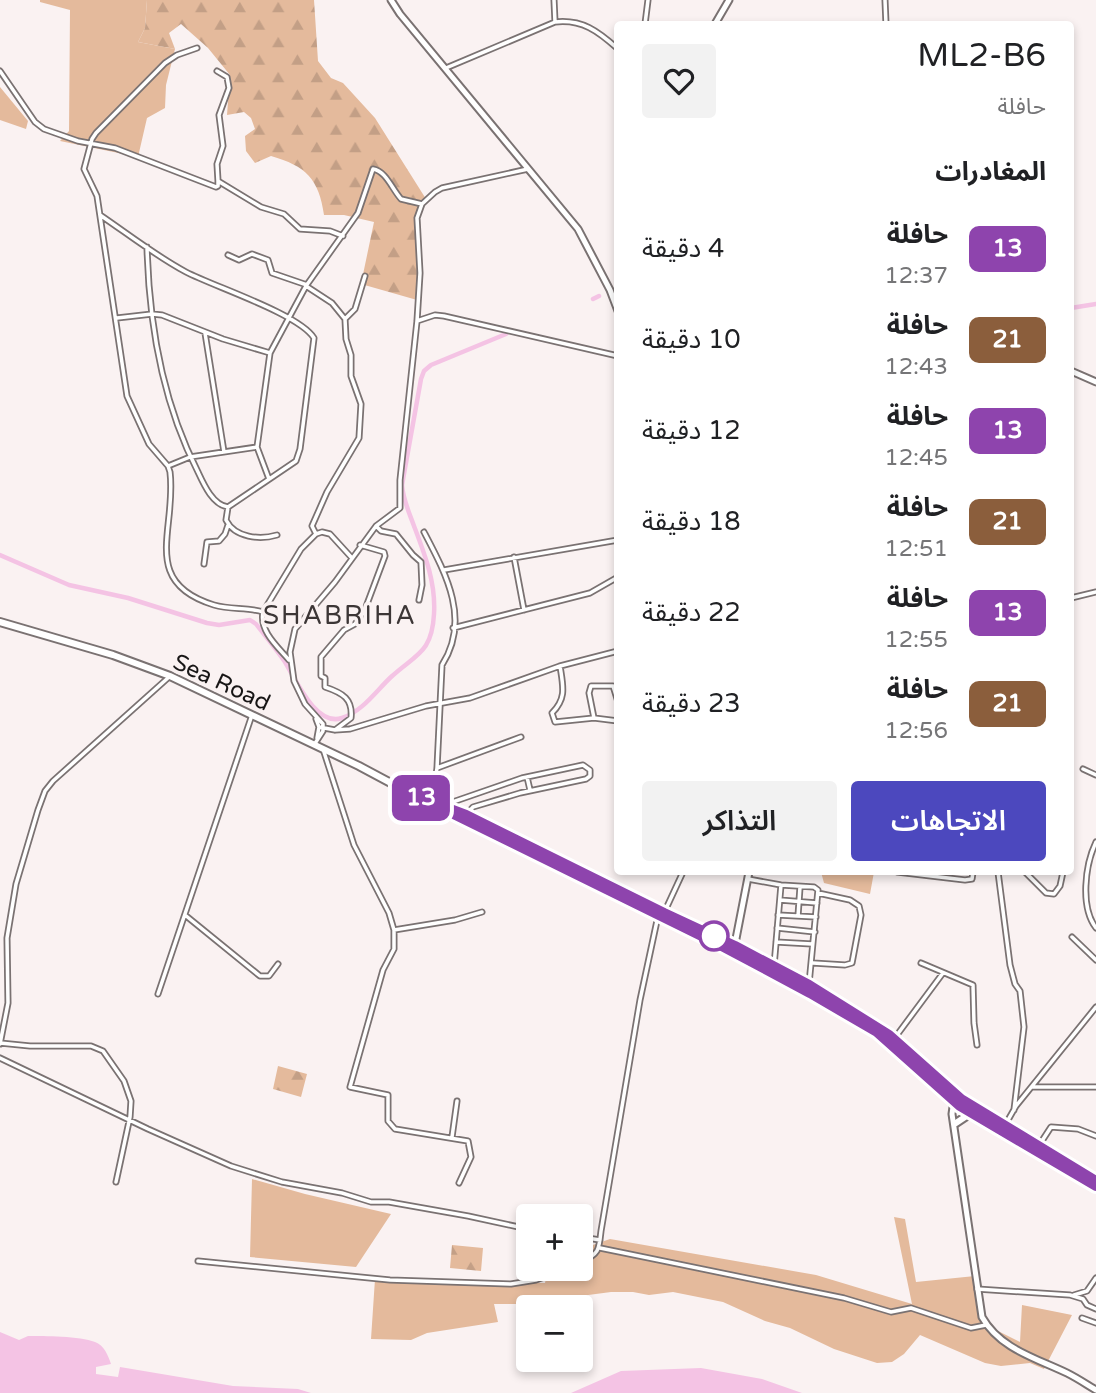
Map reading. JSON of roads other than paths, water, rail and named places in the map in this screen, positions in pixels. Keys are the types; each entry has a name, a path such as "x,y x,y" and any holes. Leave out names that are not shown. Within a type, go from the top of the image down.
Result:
{"highway":[{"name":"Sea Road","path":"0,622 134,662 170,676 252,715 316,741 323,749 421,798 461,814"},
{"name":"Sea Road","path":"432,803 443,805 809,985 894,1039 971,1113 1096,1184"},
{"name":"Sea Road","path":"734,949 877,1032 957,1100 1096,1184"},
{"path":"956,1124 971,1113"}],"main road":[{"path":"391,0 578,229 614,300"},
{"path":"717,21 729,0"},
{"path":"1074,372 1096,382"},
{"path":"734,949 749,875"},
{"path":"957,1100 952,1114 956,1124 979,1310 986,1325 1009,1346 1096,1390"}],"street":[{"path":"554,0 555,22"},
{"path":"645,21 648,0"},
{"path":"885,0 886,21"},
{"path":"444,68 555,22 567,20 586,24 614,46"},
{"path":"197,48 177,55 165,63 96,132 90,142 84,169 94,188 100,215 127,396 149,444 168,466 171,478 166,556 177,585 185,593 214,605 263,612"},
{"path":"0,71 35,122 60,136 115,148 216,187 216,164 223,146 219,116 229,88 227,77 217,71"},
{"path":"269,479 257,447 270,353 288,317 307,285 358,213 373,169 383,174 401,199 422,204"},
{"path":"316,741 321,728 297,691 292,676 290,645 295,629 335,582 360,545 376,526 400,508 403,445 417,321 420,273 418,218 422,204 442,188 529,169"},
{"path":"218,181 261,206 284,214 300,229 343,236"},
{"path":"100,215 146,247 207,283 288,317 311,334 315,344 298,457 292,464 229,507 226,534 219,541 207,542 204,564"},
{"path":"146,247 152,314 163,383 177,428 190,457 217,503 229,507"},
{"path":"228,255 239,260 252,254 268,260 272,273 307,285 332,303 345,319 351,380 361,404 360,431 313,523 316,534"},
{"path":"345,319 355,309 365,276"},
{"path":"117,318 162,315 270,353"},
{"path":"417,321 435,315 444,316 614,355"},
{"path":"205,332 224,452"},
{"path":"168,466 190,457 257,447"},
{"path":"228,525 256,538 277,534"},
{"path":"376,526 381,531 396,534 421,562 422,585 419,600"},
{"path":"424,532 454,598 449,653 442,666 437,768 432,803"},
{"path":"291,662 264,629 263,612 301,549 316,534 330,534 351,557"},
{"path":"443,570 614,541"},
{"path":"335,730 352,715 350,702 344,695 325,687 325,678 321,676 321,659 364,612 384,562 384,552 360,545"},
{"path":"514,557 524,611"},
{"path":"453,628 590,593 614,579"},
{"path":"1074,597 1096,592"},
{"path":"321,728 335,730 356,727 471,698 560,666 614,652"},
{"path":"560,666 564,693 562,702 552,712 553,720 594,718 614,720"},
{"path":"116,1182 130,1119 130,1095 119,1072 99,1049 91,1046 0,1044 8,998 9,918 29,837 45,791 58,776 170,676"},
{"path":"594,718 589,693 591,686 613,686 614,689"},
{"path":"158,994 252,715"},
{"path":"437,768 522,737"},
{"path":"323,749 354,845 394,930 394,949 383,970 350,1087 388,1095 387,1113 391,1127 468,1140 471,1157 459,1184"},
{"path":"443,805 527,777 583,765 590,770 590,776 586,779 530,790 473,807 461,814"},
{"path":"1083,769 1096,775"},
{"path":"527,777 530,790"},
{"path":"468,795 473,807"},
{"path":"1096,842 1089,867 1087,909 1096,928"},
{"path":"593,1255 600,1248 640,1000 661,914 681,875"},
{"path":"922,875 965,880 972,879 973,875"},
{"path":"998,875 1010,965 1015,984 1020,991 1024,1027 1014,1110"},
{"path":"1028,875 1046,893 1054,894 1060,886 1062,875"},
{"path":"748,879 816,888 818,893 809,985"},
{"path":"774,966 781,885"},
{"path":"798,916 800,887"},
{"path":"812,962 845,965 852,963 861,915 859,906 850,900 818,893"},
{"path":"780,900 817,903"},
{"path":"394,930 455,920 482,912"},
{"path":"185,915 260,976 269,976 278,964"},
{"path":"778,915 816,917"},
{"path":"777,928 815,932"},
{"path":"1072,937 1096,960"},
{"path":"776,942 813,944"},
{"path":"921,962 973,985 977,1045"},
{"path":"894,1039 944,973"},
{"path":"1004,1127 1014,1110 1096,1007"},
{"path":"0,1058 231,1166 282,1182 371,1202 389,1202 516,1226"},
{"path":"1032,1087 1096,1087"},
{"path":"452,1137 457,1101"},
{"path":"1038,1147 1051,1127 1078,1129 1096,1136"},
{"path":"593,1239 600,1240"},
{"path":"600,1248 844,1298 891,1312 911,1308 965,1326 975,1328 986,1325"},
{"path":"198,1261 390,1280 511,1284 530,1281"},
{"path":"1069,1295 1083,1293 1096,1278"},
{"path":"977,1289 1069,1295 1083,1298 1087,1305 1096,1309"},
{"path":"1082,1318 1096,1323"}],"waterway":[{"path":"593,299 599,296"},
{"path":"1074,308 1096,304"},
{"path":"0,555 69,585 128,598 207,623 219,625 250,620 282,657 315,709 333,719 350,715 421,652 433,627 431,580 402,485 424,371 431,365 506,334"}],"district":[{"name":"SHABRIHA","path":"340,615"}]}
